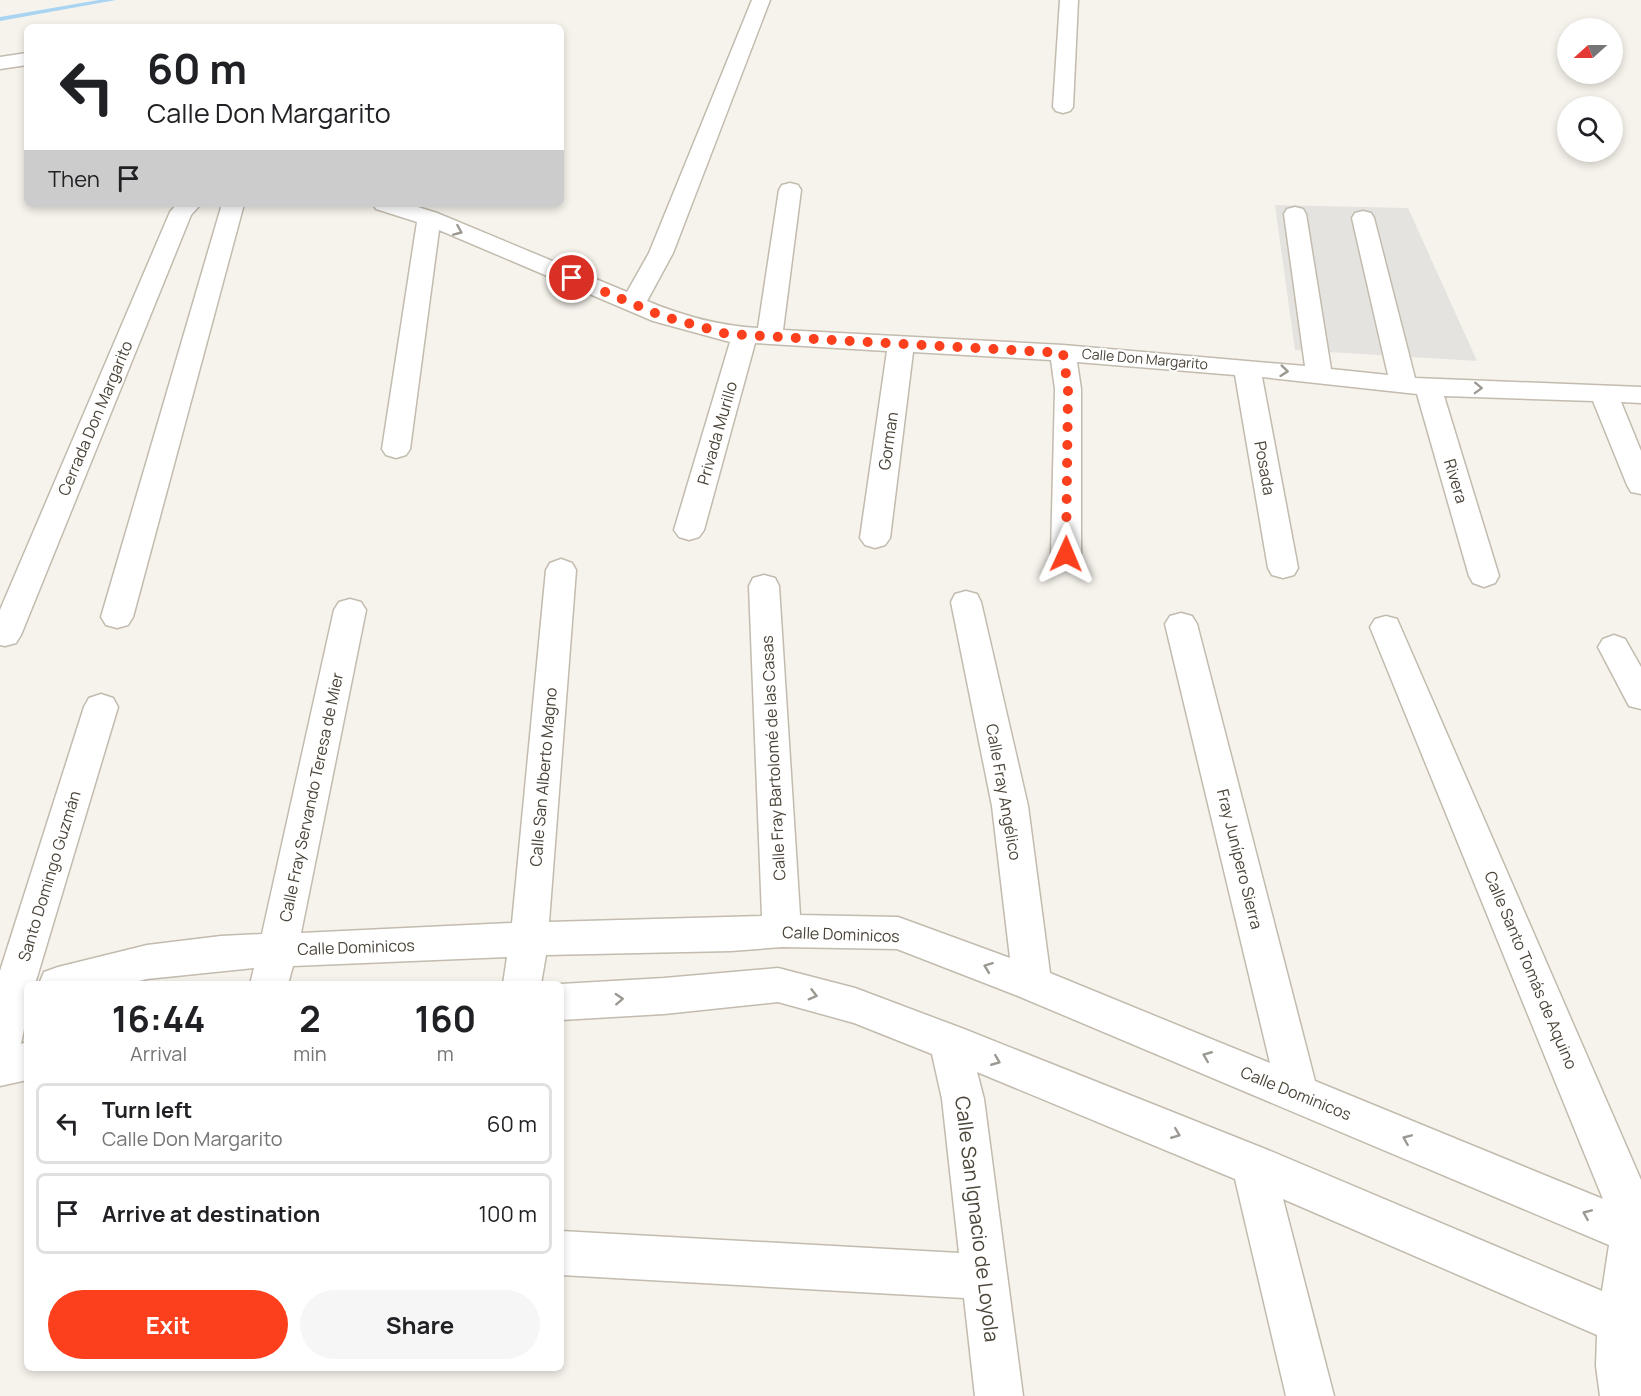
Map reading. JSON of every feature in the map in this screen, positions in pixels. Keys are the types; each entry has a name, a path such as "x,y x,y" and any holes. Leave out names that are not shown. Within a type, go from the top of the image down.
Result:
{"street":[{"path":"633,304 661,254 761,0"},
{"path":"1063,107 1069,0"},
{"path":"0,63 24,59"},
{"name":"Privada Murillo","path":"689,530 757,335 790,190"},
{"name":"Cerrada Don Margarito","path":"4,635 176,223 181,212 187,207"},
{"path":"117,617 232,207"},
{"name":"Calle Don Margarito","path":"394,207 429,218 662,316 727,334 1063,353 1415,385 1641,395"},
{"path":"1295,214 1318,375"},
{"path":"396,449 429,218"},
{"name":"Rivera","path":"1363,218 1415,385 1484,576"},
{"name":"Gorman","path":"875,538 902,343"},
{"path":"1063,353 1068,389 1066,554"},
{"name":"Posada","path":"1247,368 1283,568"},
{"path":"1603,392 1641,485"},
{"name":"Calle San Alberto Magno","path":"522,981 529,939 561,570"},
{"name":"Calle Fray Bartolomé de las Casas","path":"764,586 782,931"},
{"name":"Calle Fray Angélico","path":"966,602 1010,806 1032,984"},
{"name":"Calle Fray Servando Teresa de Mier","path":"273,967 350,610"},
{"name":"Fray Junípero Sierra","path":"1181,624 1298,1094"},
{"name":"Calle Santo Tomás de Aquino","path":"1386,627 1623,1189 1637,1234 1630,1326 1619,1366 1624,1396"},
{"path":"1614,647 1641,697"},
{"name":"Santo Domingo Guzmán","path":"0,1046 13,995 101,707"},
{"name":"Calle Dominicos","path":"70,981 147,962 221,953 273,967 529,939 731,935 782,931 898,933 1032,984 1637,1234"},
{"path":"564,1002 664,996 778,985 855,1006 950,1042 1252,1166 1630,1326"},
{"name":"Calle San Ignacio de Loyola","path":"950,1042 963,1099 999,1396"},
{"path":"0,1067 24,1062"},
{"path":"1252,1166 1310,1396"},
{"path":"564,1253 984,1277"}],"shaded area":[{"path":"1275,205 1408,208 1477,361 1295,350"}],"waterway":[{"path":"0,19 112,0"}],"route":[{"path":"572,278 662,316 727,334 1063,353 1068,389 1066,554"}]}
